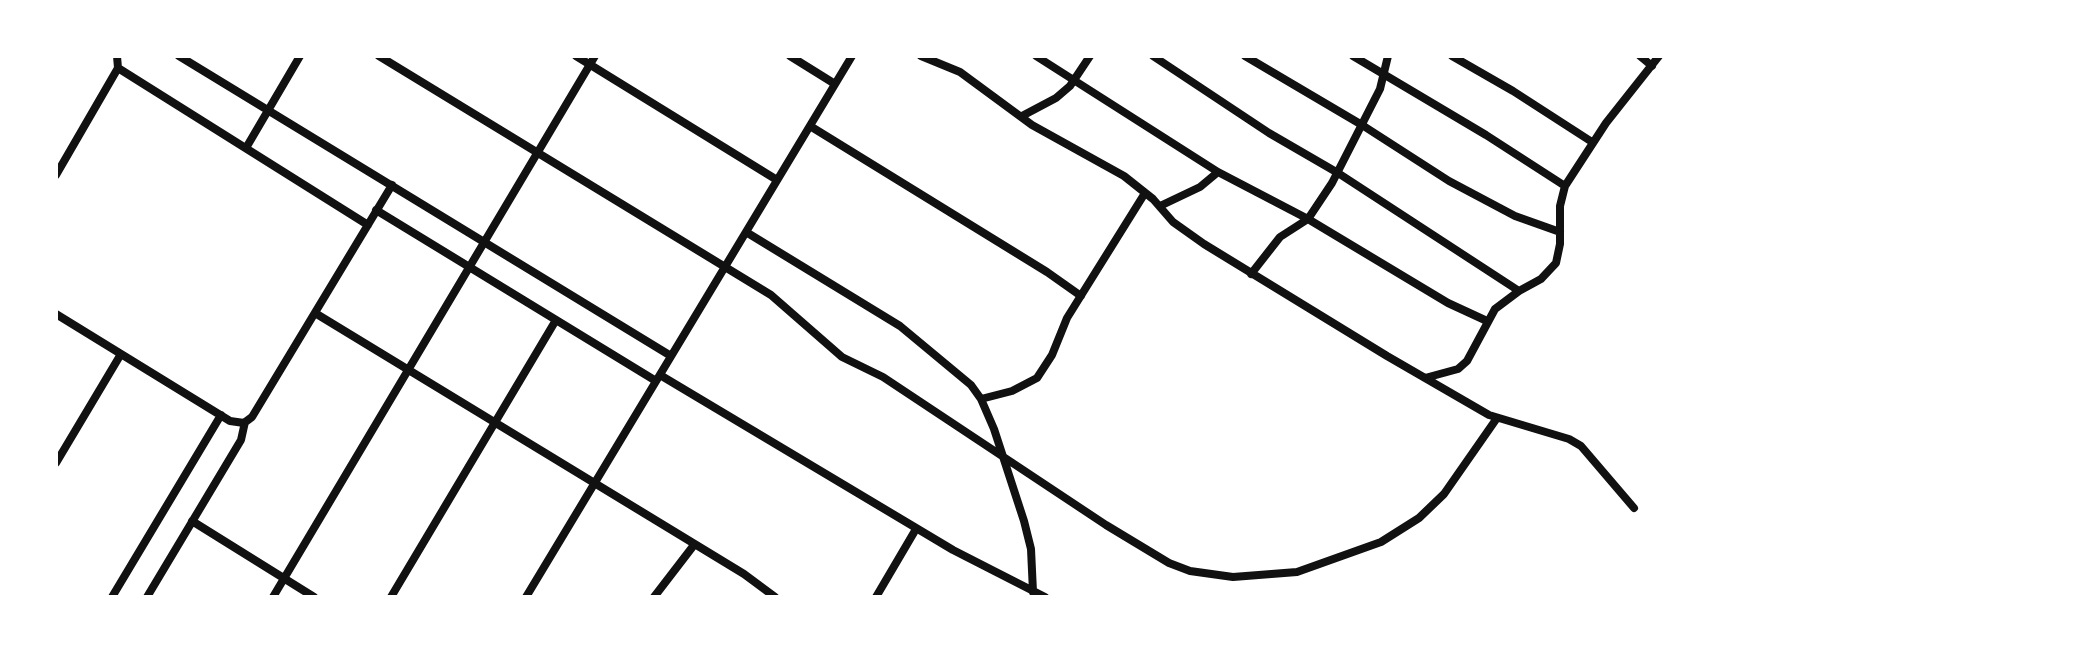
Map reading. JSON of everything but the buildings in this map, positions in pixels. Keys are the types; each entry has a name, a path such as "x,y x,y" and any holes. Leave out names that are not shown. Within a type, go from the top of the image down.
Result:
{"street":[{"path":"56,175 118,68 117,56"},
{"path":"179,56 671,356"},
{"path":"246,148 300,56"},
{"path":"379,56 771,295 842,357 883,377 1106,525 1169,563 1190,571 1211,575 1297,572 1381,542 1419,518 1444,494 1497,418"},
{"path":"576,56 592,60 777,180"},
{"path":"790,56 835,84"},
{"path":"526,597 852,56"},
{"path":"921,56 960,72 1059,141 1124,176 1183,229 1251,274 1425,378 1497,418 1545,431 1581,446 1634,508"},
{"path":"1036,56 1218,172 1308,219 1448,303 1487,321"},
{"path":"1022,116 1056,98 1075,79 1090,56"},
{"path":"1153,56 1519,291"},
{"path":"1245,56 1362,125 1408,157 1481,198 1515,216 1560,232"},
{"path":"1353,56 1565,186"},
{"path":"1251,274 1280,237 1308,219 1338,173 1384,74 1388,56"},
{"path":"1452,56 1592,142"},
{"path":"1640,56 1652,66"},
{"path":"1425,378 1458,369 1467,361 1495,309 1541,279 1556,263 1560,206 1565,186 1592,142 1659,56"},
{"path":"273,597 592,60"},
{"path":"118,68 368,225"},
{"path":"810,126 1081,296"},
{"path":"56,149 67,156"},
{"path":"1160,206 1200,187 1218,172"},
{"path":"56,314 235,423 245,422 252,417 392,185"},
{"path":"981,399 1012,391 1037,378 1052,355 1067,318 1145,193"},
{"path":"376,210 556,320 916,529 1045,597"},
{"path":"746,232 900,326 963,378 981,399 994,429 1031,549 1033,592"},
{"path":"315,313 744,574 775,597"},
{"path":"391,597 556,320"},
{"path":"56,463 121,354"},
{"path":"112,597 221,415"},
{"path":"147,597 243,436 245,422"},
{"path":"192,521 314,597"},
{"path":"876,597 916,529"},
{"path":"654,597 694,545"}]}
